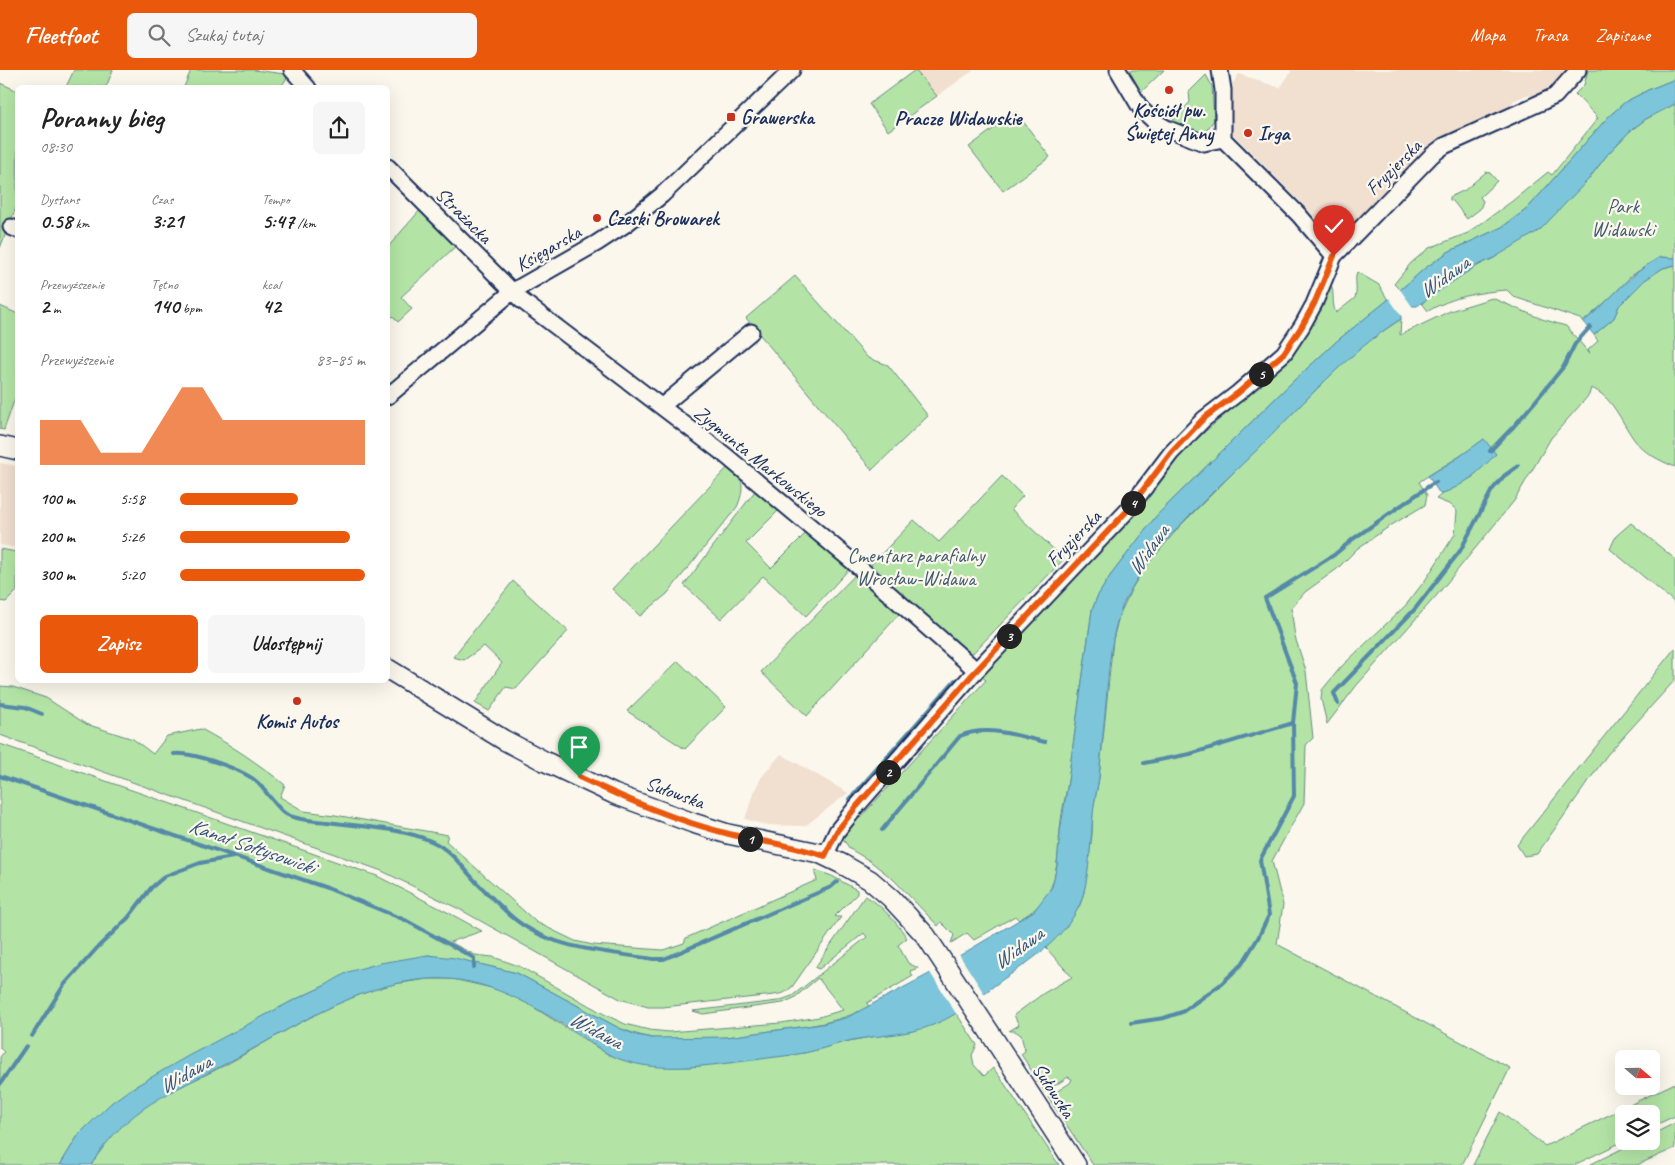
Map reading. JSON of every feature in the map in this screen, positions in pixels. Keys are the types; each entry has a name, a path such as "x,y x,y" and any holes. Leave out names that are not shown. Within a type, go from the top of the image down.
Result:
{"main road":[{"path":"0,446 15,449"},
{"name":"Sułowska","path":"390,670 504,740 614,794 692,823 728,834 785,845 825,856 863,875 908,915 939,955 1076,1165"}],"street":[{"name":"Księgarska","path":"390,394 513,291 597,243 626,224 662,195 792,70"},
{"path":"1118,70 1147,116 1166,128 1204,143 1223,138"},
{"path":"1220,70 1223,90 1223,138 1299,216 1334,256"},
{"name":"Fryzjerska","path":"825,856 841,825 976,670 1127,511 1171,453 1204,418 1238,393 1284,353 1306,319 1334,256 1432,155 1444,146 1555,96 1578,70"},
{"path":"292,78 303,85"},
{"name":"Strażacka","path":"390,169 513,291"},
{"name":"Zygmunta Markowskiego","path":"513,291 521,300 725,455 976,670"},
{"path":"662,406 751,332"}],"shaded area":[{"path":"915,70 974,70 937,96"},
{"path":"1290,70 1565,70 1565,75 1537,96 1526,95 1513,101 1510,109 1437,140 1339,243 1229,130 1231,86 1239,74 1280,88 1291,72"},
{"path":"0,463 15,466 15,548 0,545"},
{"path":"781,754 848,793 805,826 765,825 745,819 753,794 761,778"}],"green space":[{"path":"74,70 113,70 107,85 67,85"},
{"path":"191,70 254,70 288,76 282,85 185,85"},
{"path":"915,70 937,96 888,131 869,104"},
{"path":"1126,70 1164,70 1139,94"},
{"path":"1588,70 1675,70 1675,79 1625,102 1607,118 1527,209 1502,227 1448,252 1424,269 1400,290 1394,284 1411,263 1429,248 1468,233 1548,172 1552,175 1598,118 1575,94 1584,85"},
{"path":"1206,75 1212,86 1214,120 1201,138 1165,124 1168,119 1174,120 1190,102 1189,92"},
{"path":"0,83 15,90 15,210 0,248"},
{"name":"Park Widawski","path":"1675,104 1675,258 1660,257 1631,276 1583,322 1580,319 1514,297 1507,290 1466,296 1428,311 1422,303 1448,284 1494,258 1588,180 1607,155 1629,132 1646,119"},
{"path":"1016,112 1050,157 1003,191 969,147"},
{"path":"1486,172 1490,173 1497,181 1480,197 1483,201 1480,209 1467,219 1453,201 1450,200 1450,197 1465,190"},
{"path":"421,209 457,245 401,297 412,309 398,322 393,316 390,319 390,245"},
{"path":"1675,265 1675,467 1646,452 1633,438 1605,397 1591,388 1589,395 1551,438 1514,501 1437,595 1357,685 1327,724 1321,699 1322,690 1341,667 1406,605 1426,579 1455,534 1457,511 1451,505 1436,499 1473,477 1484,439 1419,482 1427,495 1425,505 1358,548 1337,569 1305,592 1291,608 1295,637 1306,671 1313,738 1306,745 1304,803 1272,861 1283,905 1277,944 1510,1068 1462,1165 1093,1165 1048,1097 1070,1083 1072,1079 1068,1077 1045,1092 1021,1054 1025,1051 1021,1035 1015,1031 1009,1031 1019,1025 1014,1015 1044,993 1072,977 1046,948 1072,918 1080,905 1084,892 1092,835 1093,810 1099,778 1113,640 1119,616 1132,588 1144,569 1180,526 1340,366 1361,346 1401,319 1400,335 1450,311 1492,298 1542,319 1566,326 1590,354 1588,350 1598,341 1594,335 1614,318 1619,306 1645,280 1663,268"},
{"path":"1357,272 1379,285 1388,300 1338,340 1289,385 1157,515 1110,576 1097,597 1092,610 1061,819 1056,870 1053,882 1042,902 1019,920 1015,916 974,940 967,933 951,943 954,935 941,922 938,926 894,880 870,861 850,849 839,838 855,815 860,818 986,680 980,676 1166,468 1260,385 1285,360 1329,285 1332,287 1336,313 1355,298"},
{"path":"795,276 868,358 888,365 928,416 872,470 746,318"},
{"path":"0,306 15,313 15,398 4,430 0,429"},
{"path":"731,464 739,473 742,484 741,496 737,507 667,594 640,616 612,589"},
{"name":"Cmentarz parafialny Wrocław-Widawa","path":"1002,476 1023,496 1011,509 1064,559 969,657 868,568 914,520 939,542"},
{"path":"755,491 764,493 781,508 746,543 771,568 809,530 851,567 806,616 763,576 721,619 684,585"},
{"path":"1631,523 1675,559 1675,606 1673,601 1610,549 1616,536"},
{"path":"0,549 15,552 15,593 6,602 0,601"},
{"path":"858,572 902,611 807,716 761,672"},
{"path":"513,581 568,631 516,689 506,687 489,711 475,703 502,663 484,646 464,660 453,657"},
{"path":"1675,648 1675,680 1607,755 1537,854 1524,856 1517,845"},
{"path":"678,661 726,707 685,749 627,711"},
{"path":"0,686 13,687 46,698 86,724 133,739 153,754 167,736 201,729 223,741 275,777 285,785 280,797 304,811 448,835 446,841 536,922 575,941 593,945 663,950 684,943 686,938 817,880 815,870 832,876 857,890 857,894 835,916 841,917 792,987 784,993 663,1007 648,1007 620,999 461,910 382,871 0,735"},
{"path":"0,744 377,876 482,931 450,942 475,955 493,957 519,966 604,1014 625,1024 649,1030 669,1032 781,1023 819,1017 843,1010 818,978 794,998 783,1003 703,1014 693,1011 778,1001 792,996 867,937 864,933 819,969 816,968 865,896 882,908 907,938 898,945 908,963 918,968 910,971 913,976 867,1003 869,1007 832,1021 741,1035 666,1039 652,1038 619,1028 517,973 428,955 404,960 324,986 292,1001 129,1090 79,1134 60,1165 0,1165 0,1057 4,1052 0,1048"},
{"path":"428,979 453,979 496,989 519,998 609,1055 660,1066 689,1067 804,1053 880,1035 956,1013 977,1045 972,1055 974,1065 984,1076 993,1068 1059,1165 91,1165 108,1140 123,1123 165,1094 229,1063 309,1018 351,998 394,984"},
{"path":"1675,1083 1675,1116 1660,1123 1660,1105 1630,1105 1650,1095 1660,1095 1660,1090"},
{"path":"1500,1112 1545,1146 1615,1112 1615,1145 1574,1165 1473,1165"},
{"path":"1675,1123 1675,1148 1637,1165 1589,1165 1620,1150 1660,1150 1660,1130"}],"water":[{"name":"Widawa","path":"1675,79 1675,104 1646,119 1629,132 1607,155 1588,180 1540,230 1494,258 1476,266 1417,306 1412,306 1401,316 1401,319 1362,347 1327,379 1200,505 1160,548 1143,570 1129,593 1115,628 1086,885 1080,904 1066,927 1047,947 960,1011 943,1021 924,1028 904,1033 853,1040 814,1051 700,1066 663,1067 644,1065 610,1055 545,1013 489,987 449,979 428,979 401,983 349,999 324,1010 168,1094 135,1115 120,1128 91,1165 60,1165 79,1134 111,1103 129,1090 188,1056 348,972 380,963 428,955 455,958 517,973 619,1028 636,1035 652,1038 727,1037 822,1024 848,1017 929,974 1034,911 1052,887 1057,865 1060,832 1092,610 1097,597 1110,576 1157,515 1289,385 1338,340 1424,269 1448,252 1502,227 1527,209 1607,118 1625,102"},
{"path":"1660,257 1675,258 1675,265 1663,268 1645,280 1619,306 1614,318 1594,335 1583,322 1639,271"},
{"path":"1484,439 1496,454 1471,478 1440,494 1428,476"}],"pier":[{"path":"1399,288 1414,309 1403,318 1388,297"},
{"path":"958,953 985,995 957,1015 929,971"}],"waterway":[{"path":"1490,451 1514,426 1564,366 1575,344 1590,327"},
{"path":"1338,704 1334,693 1415,609 1460,551 1492,490 1504,476 1518,466"},
{"path":"1131,1023 1164,1018 1182,1012 1220,985 1242,964 1269,915 1260,860 1294,796 1293,723 1297,683 1265,598 1334,555 1353,539 1436,482"},
{"path":"850,799 955,680"},
{"path":"0,704 25,707 42,714"},
{"path":"1144,763 1190,754 1293,723"},
{"name":"Kanał Sołtysowicki","path":"882,830 960,736 981,731 991,731 1045,742"},
{"path":"174,754 206,759 242,773 258,783 283,812 295,818 394,830 431,841 451,854 478,884 511,916 526,927 560,942 597,951 664,959 831,887 837,882"},
{"name":"Kanał Sołtysowicki","path":"0,776 327,888 405,920 474,958 474,967"},
{"path":"32,1036 64,985 98,947 128,918 151,888 165,876 200,863 233,857"},
{"path":"0,1084 26,1046"}],"place":[{"name":"Kościół pw. Świętej Anny","path":"1169,90"},
{"name":"Grawerska","path":"731,117"},
{"name":"Irga","path":"1248,133"},
{"name":"Czeski Browarek","path":"597,218"},
{"name":"Komis Autos","path":"297,701"}],"district":[{"name":"Pracze Widawskie","path":"958,118"}],"route":[{"path":"579,777 653,810 692,823 728,834 785,845 825,856 837,831 857,806 972,675 1127,511 1171,453 1204,418 1220,408 1284,353 1292,343 1314,304 1334,256"}]}
